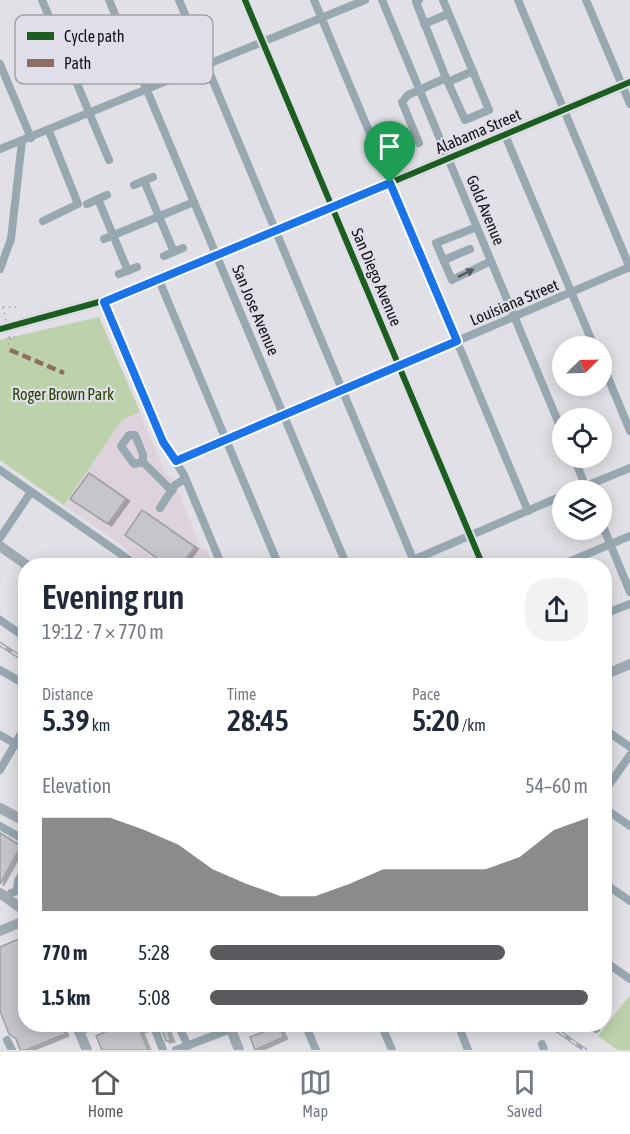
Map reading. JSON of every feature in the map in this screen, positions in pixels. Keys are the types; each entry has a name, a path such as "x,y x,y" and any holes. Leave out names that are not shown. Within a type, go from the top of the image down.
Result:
{"main road":[{"name":"Alabama Street","path":"2,327 104,302 626,84"},
{"path":"0,546 18,559"},
{"path":"612,672 630,664"},
{"path":"0,808 18,818"},
{"path":"0,931 18,923"},
{"path":"79,1032 87,1050"},
{"path":"232,1032 239,1050"}],"street":[{"path":"42,0 48,15"},
{"name":"San Jose Avenue","path":"109,0 115,15"},
{"path":"179,0 185,15"},
{"name":"San Diego Avenue","path":"245,0 480,558"},
{"path":"314,0 528,511"},
{"path":"213,63 365,0"},
{"name":"Gold Avenue","path":"382,0 553,408"},
{"path":"419,0 416,2 424,24 465,120 489,110 442,0"},
{"path":"518,0 630,268"},
{"path":"586,0 626,84 630,104"},
{"path":"424,24 448,14"},
{"path":"0,64 26,139 11,239 0,269"},
{"path":"419,143 402,102 419,90 473,71"},
{"path":"213,80 412,558"},
{"path":"77,84 109,160"},
{"name":"San Jose Avenue","path":"144,84 344,558"},
{"path":"0,149 164,84"},
{"path":"43,221 78,204 48,131"},
{"path":"505,135 590,336"},
{"path":"134,185 153,177"},
{"path":"144,181 159,216 179,250 164,256"},
{"path":"87,204 102,197 113,236 132,269 119,274"},
{"path":"104,239 194,202"},
{"path":"477,227 436,243 452,280 491,261"},
{"path":"444,260 470,249"},
{"name":"Louisiana Street","path":"176,461 630,268"},
{"path":"159,280 276,558"},
{"path":"104,302 163,442 185,479 219,558"},
{"path":"612,387 630,431"},
{"path":"143,462 172,491"},
{"path":"604,480 630,468"},
{"path":"0,470 126,558"},
{"path":"160,508 172,491 185,479"},
{"path":"0,538 31,492"},
{"path":"418,558 552,500"},
{"path":"578,558 630,536"},
{"path":"608,540 630,592"},
{"path":"612,611 630,604"},
{"path":"0,620 18,632"},
{"path":"0,670 18,680"},
{"path":"0,735 18,745"},
{"path":"612,735 630,747"},
{"path":"0,770 18,738"},
{"path":"612,781 630,755"},
{"path":"612,814 630,826"},
{"path":"0,826 18,836"},
{"path":"7,895 10,887 18,880"},
{"path":"612,889 630,901"},
{"path":"612,967 630,979"},
{"path":"156,1032 163,1050"},
{"path":"181,1032 188,1046"},
{"path":"176,1050 219,1032"},
{"path":"308,1032 316,1050"},
{"path":"384,1032 392,1050"},
{"path":"461,1032 468,1050"},
{"path":"7,1040 12,1050"}],"path":[{"path":"10,350 8,339 15,337 10,340 3,307 15,304 16,307"}],"shaded area":[{"path":"140,412 165,473 173,478 202,550 206,549 210,558 135,558 120,544 64,505 122,420"}],"green space":[{"name":"Roger Brown Park","path":"99,317 140,412 122,420 64,505 0,460 0,340"},
{"path":"630,995 630,1050 618,1050 598,1036 601,1032 612,1032 612,1018"}],"building":[{"path":"89,473 126,499 108,524 70,499"},
{"path":"142,510 195,547 187,558 157,558 125,535"},
{"path":"0,833 18,844 18,851 0,884"},
{"path":"18,939 18,1032 64,1032 65,1034 26,1050 20,1050 16,1039 9,1034 0,1011 0,947"},
{"path":"105,1032 140,1032 148,1050 102,1050 96,1036"},
{"path":"163,1032 168,1032 171,1040 166,1041"},
{"path":"263,1032 282,1032 284,1037 255,1050 250,1037"}],"railway":[{"path":"0,644 18,656"},
{"path":"559,1032 585,1050"}],"marked path":[{"path":"10,350 64,373"}],"cycle path":[{"path":"245,0 480,558"},
{"path":"0,329 121,296 630,82"}],"route":[{"path":"390,183 457,341 176,461 163,442 104,302 390,183"}]}
